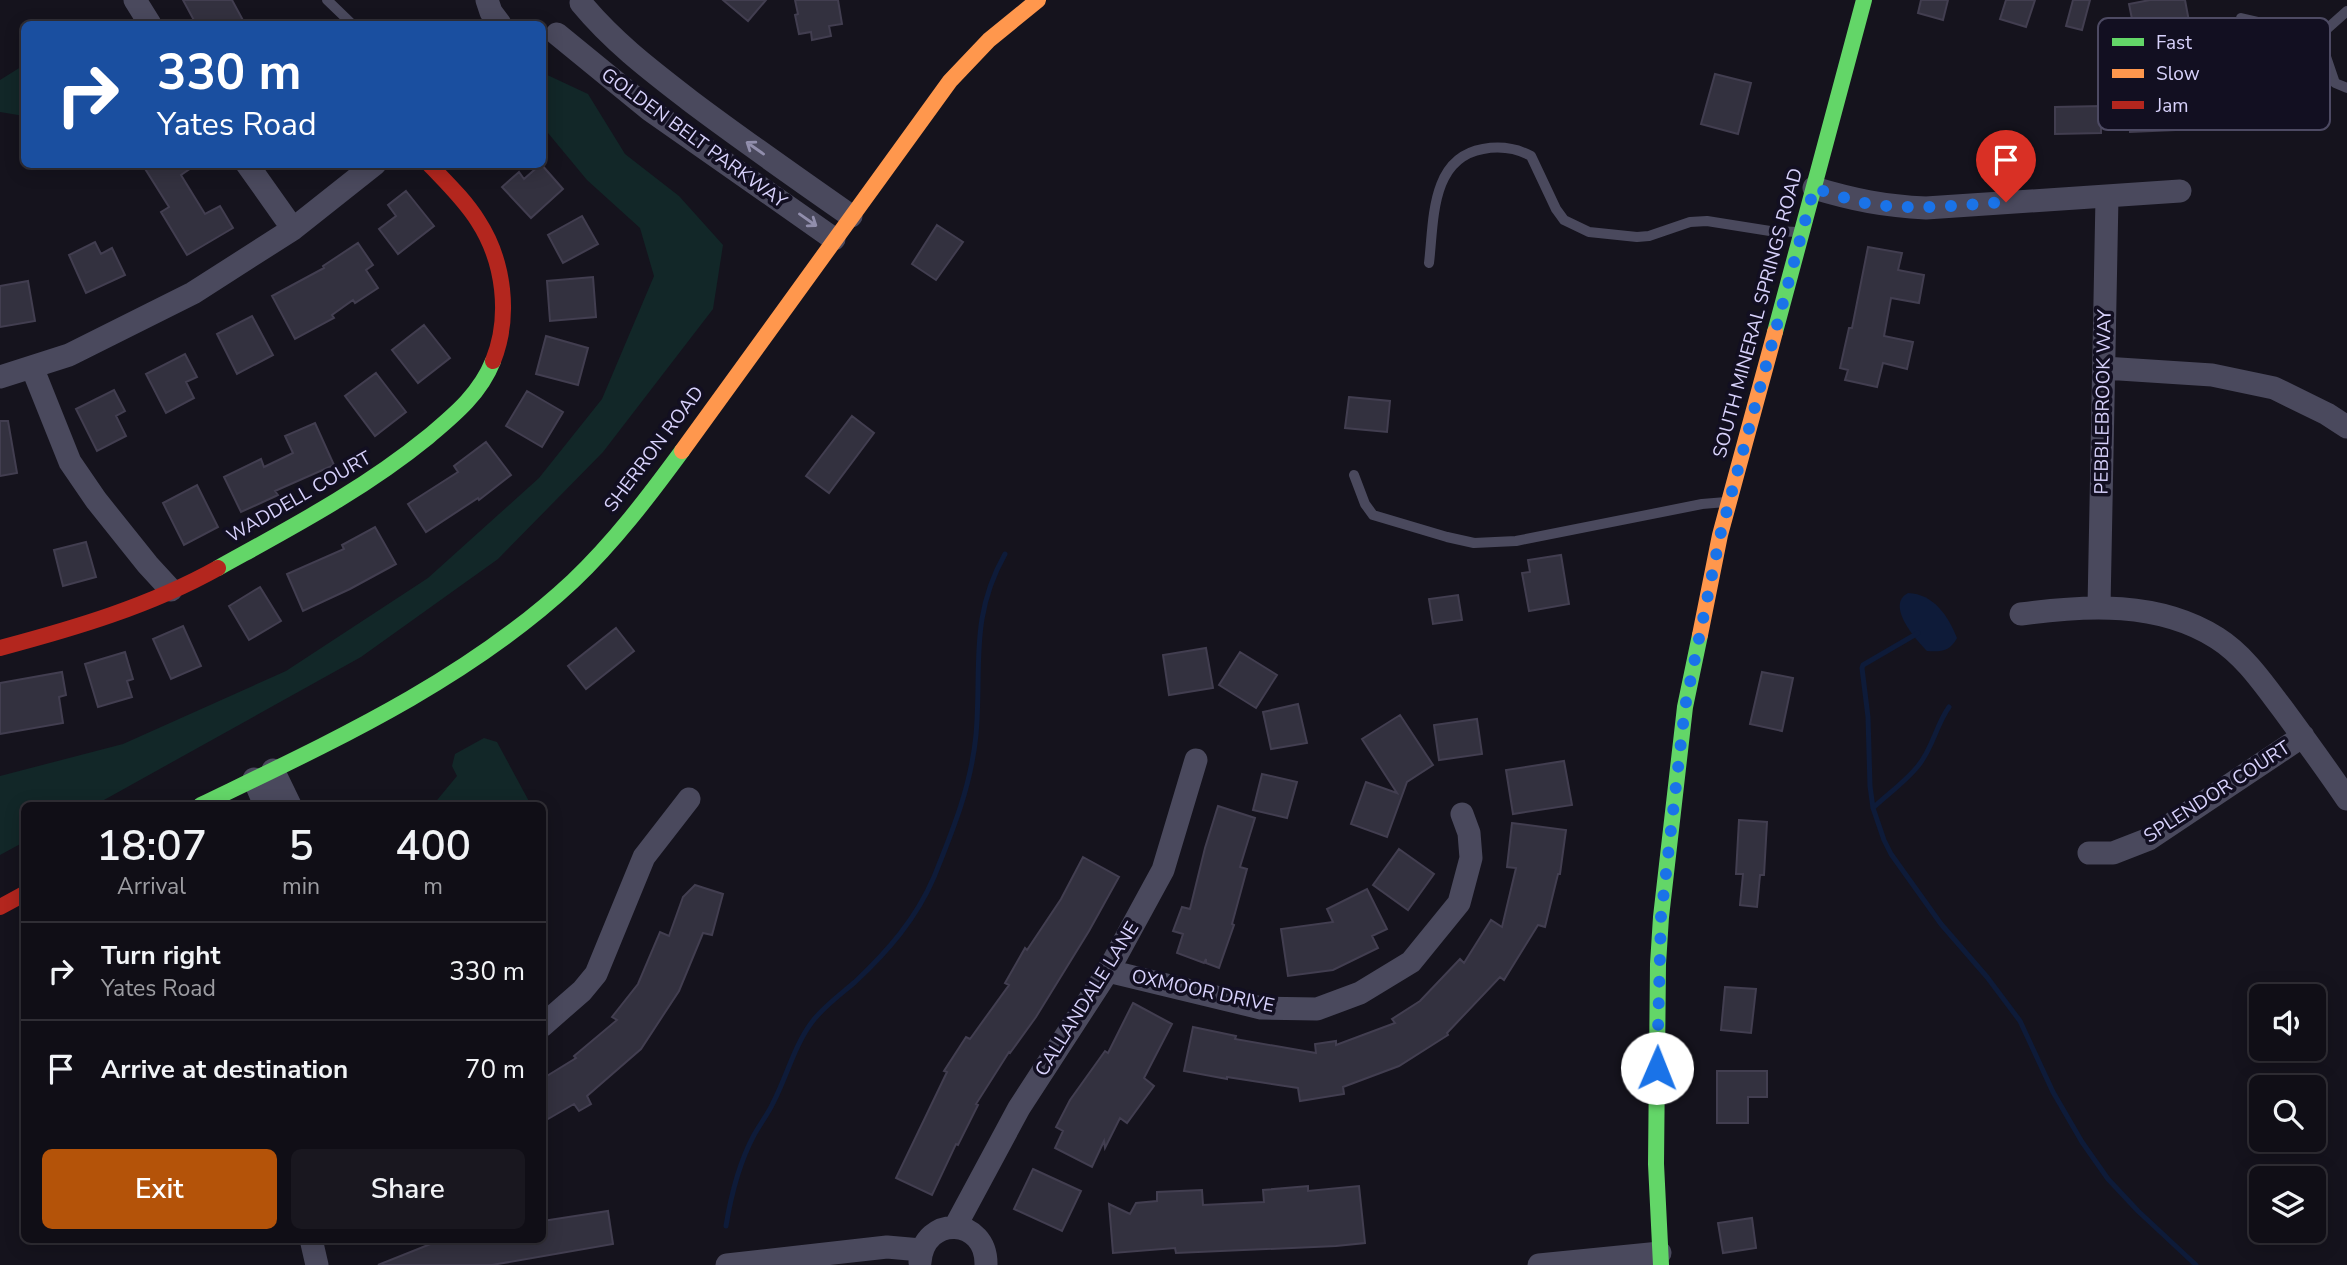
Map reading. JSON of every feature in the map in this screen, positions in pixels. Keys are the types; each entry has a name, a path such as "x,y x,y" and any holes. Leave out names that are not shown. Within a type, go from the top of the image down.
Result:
{"street":[{"path":"135,0 148,21"},
{"name":"SHERRON ROAD","path":"207,802 399,704 460,669 548,604 598,555 655,486 950,81 989,40 1038,0"},
{"name":"SOUTH MINERAL SPRINGS ROAD","path":"1660,1259 1656,1115 1661,917 1685,707 1710,580 1729,502 1864,0"},
{"path":"550,36 567,26 576,16 581,2"},
{"name":"GOLDEN BELT PARKWAY","path":"581,2 604,30 635,59 851,216"},
{"name":"GOLDEN BELT PARKWAY","path":"550,36 649,110 834,239"},
{"path":"250,168 293,229"},
{"path":"0,377 69,355 193,293 293,229 370,168"},
{"name":"WADDELL COURT","path":"0,648 115,614 188,583 329,507 396,464 474,395 489,372 498,346 502,316 498,269 490,242 478,221 433,168"},
{"path":"1814,188 1860,202 1926,208 2180,191"},
{"name":"PEBBLEBROOK WAY","path":"2099,607 2107,197"},
{"path":"32,367 70,462 96,500 171,590"},
{"path":"2104,368 2212,375 2274,388 2347,427"},
{"path":"2021,614 2099,607 2151,613 2189,622 2220,639 2255,671 2347,799"},
{"name":"SPLENDOR COURT","path":"2089,853 2113,853 2149,839 2303,736"},
{"name":"CALLANDALE LANE","path":"955,1227 1019,1108 1108,971 1163,870 1196,760"},
{"path":"264,774 265,802"},
{"path":"264,774 287,802"},
{"path":"546,1022 582,991 596,974 644,857 689,799"},
{"name":"OXMOOR DRIVE","path":"1108,971 1261,1008 1317,1009 1360,993 1411,962 1459,903 1471,858 1469,833 1462,814"},
{"path":"0,907 21,896"},
{"path":"727,1265 887,1247 921,1257 926,1240 944,1228 955,1227 975,1234 982,1243 988,1265"},
{"path":"313,1243 317,1265"},
{"path":"1539,1265 1660,1259"}],"lane":[{"path":"327,0 349,21"},
{"path":"2330,26 2347,11"},
{"path":"2330,68 2335,83 2347,88"},
{"path":"1429,263 1439,188 1444,175 1450,165 1461,156 1487,148 1511,149 1531,156 1564,220 1589,232 1649,236 1690,222 1707,222 1770,231 1801,232"},
{"path":"1354,475 1365,504 1373,515 1474,543 1516,541 1702,504 1729,502"}],"green space":[{"path":"21,67 21,116 0,112 0,80"},
{"path":"546,74 588,94 625,154 679,196 723,245 713,309 603,452 498,559 361,657 100,802 21,802 21,844 0,855 0,776 123,744 286,671 428,578 539,478 602,399 654,276 640,228 587,180 546,131"},
{"path":"484,738 497,742 529,802 435,802 457,776 452,766 455,754"}],"water":[{"path":"1908,593 1925,597 1944,614 1957,638 1948,648 1927,651 1910,631 1900,606 1902,598"}],"building":[{"path":"183,0 232,0 243,21 194,21"},
{"path":"723,0 766,0 748,21"},
{"path":"795,0 838,0 842,24 829,26 831,36 812,40 811,32 799,34"},
{"path":"1921,0 1948,0 1943,20 1918,13"},
{"path":"2006,0 2035,0 2026,27 2000,19"},
{"path":"2073,0 2090,0 2082,30 2066,26"},
{"path":"2150,0 2185,0 2188,18 2132,18 2129,4"},
{"path":"1715,74 1751,83 1738,134 1701,124"},
{"path":"2098,106 2098,130 2101,130 2101,133 2055,134 2055,107"},
{"path":"2130,130 2175,130 2130,132"},
{"path":"145,168 191,168 181,175 205,214 220,206 233,228 187,255 161,212 169,207"},
{"path":"536,168 545,168 563,189 531,218 502,187 519,172 524,179"},
{"path":"406,191 434,226 398,254 379,229 396,216 388,205"},
{"path":"582,216 598,244 563,263 548,235"},
{"path":"937,225 963,242 936,280 912,264"},
{"path":"95,242 101,254 112,248 125,275 86,293 69,255"},
{"path":"358,243 373,265 366,270 378,288 355,303 353,300 332,315 334,318 295,339 272,296 324,268 323,266"},
{"path":"1868,247 1902,253 1898,270 1924,275 1919,303 1891,298 1884,336 1913,342 1907,369 1883,363 1877,387 1845,380 1848,370 1840,368 1849,328 1852,328"},
{"path":"593,277 596,317 550,321 547,281"},
{"path":"28,281 35,321 0,327 0,286"},
{"path":"252,316 273,355 237,374 217,334"},
{"path":"424,325 450,358 418,383 392,350"},
{"path":"546,336 588,348 578,385 536,374"},
{"path":"185,354 197,377 186,382 194,398 166,413 146,374"},
{"path":"376,373 406,412 375,436 345,396"},
{"path":"114,390 125,411 116,416 126,436 97,451 76,409"},
{"path":"527,391 563,412 542,447 506,426"},
{"path":"1349,397 1390,401 1387,432 1345,428"},
{"path":"852,416 874,433 829,493 806,476"},
{"path":"0,421 8,421 17,473 0,476"},
{"path":"315,423 334,465 275,491 278,495 241,512 224,477 261,459 264,467 293,453 285,436"},
{"path":"486,442 511,475 479,500 478,498 426,532 408,504 458,472 454,466"},
{"path":"197,485 218,527 184,545 163,503"},
{"path":"375,527 396,564 303,611 287,574 344,549 342,545"},
{"path":"86,542 96,577 63,586 54,550"},
{"path":"1561,555 1569,604 1529,611 1522,573 1530,572 1528,560"},
{"path":"260,587 281,621 249,640 229,606"},
{"path":"1458,595 1462,620 1433,624 1429,599"},
{"path":"183,626 201,666 171,679 153,639"},
{"path":"616,628 634,651 586,689 568,666"},
{"path":"1206,648 1213,688 1169,695 1163,655"},
{"path":"125,652 133,679 127,681 132,697 98,707 85,664"},
{"path":"1240,652 1277,675 1256,708 1219,685"},
{"path":"62,672 66,695 59,697 63,723 0,734 0,683"},
{"path":"1762,672 1793,678 1782,731 1750,724"},
{"path":"1298,704 1307,743 1271,749 1263,712"},
{"path":"1400,715 1433,765 1407,782 1387,837 1351,824 1366,782 1397,793 1362,739"},
{"path":"1477,719 1482,754 1439,760 1434,725"},
{"path":"1564,761 1572,805 1513,814 1506,770"},
{"path":"1262,774 1297,782 1287,818 1253,810"},
{"path":"1218,806 1255,818 1240,867 1247,869 1232,924 1234,925 1219,968 1206,963 1206,959 1204,963 1177,953 1183,934 1173,931 1182,907 1190,909"},
{"path":"1739,820 1767,822 1764,875 1760,875 1757,907 1740,905 1743,874 1736,874"},
{"path":"1512,823 1566,830 1560,874 1545,927 1538,925 1504,980 1500,977 1448,1035 1399,1066 1343,1087 1344,1094 1300,1101 1298,1088 1184,1071 1193,1027 1236,1036 1235,1039 1316,1053 1315,1044 1336,1041 1336,1045 1395,1023 1392,1019 1420,1001 1460,959 1464,963 1491,920 1502,927 1516,868 1507,867"},
{"path":"1399,849 1434,874 1408,910 1373,885"},
{"path":"1083,857 1119,877 1089,931 1036,1017 1009,1052 976,1104 978,1105 932,1195 896,1178 947,1072 944,1071 966,1037 970,1039 1009,985 1005,983 1025,948 1027,950 1061,899"},
{"path":"695,885 723,894 712,935 703,933 679,991 641,1049 587,1096 591,1104 579,1111 574,1104 548,1119 546,1077 576,1058 574,1056 617,1020 612,1017 638,984 660,932 669,936 683,897"},
{"path":"1367,889 1387,929 1372,936 1378,948 1333,970 1288,976 1281,929 1333,922 1327,909"},
{"path":"1725,987 1756,989 1751,1033 1721,1030"},
{"path":"1133,1003 1172,1024 1144,1078 1154,1086 1127,1123 1120,1118 1105,1148 1104,1141 1092,1167 1055,1148 1063,1131 1056,1127 1070,1100 1105,1051 1108,1053"},
{"path":"1717,1071 1767,1071 1767,1097 1748,1097 1748,1123 1717,1123"},
{"path":"1033,1169 1081,1191 1062,1231 1014,1209"},
{"path":"1308,1186 1308,1191 1359,1186 1365,1243 1176,1253 1175,1248 1113,1253 1109,1204 1130,1214 1136,1203 1157,1201 1157,1192 1202,1190 1203,1205 1264,1202 1263,1190"},
{"path":"608,1211 613,1244 492,1265 378,1265 433,1243 546,1243 546,1220"},
{"path":"1752,1218 1756,1248 1723,1253 1718,1223"}],"waterway":[{"path":"726,1226 744,1157 778,1093 806,1031 821,1011 855,982 890,946 919,907 934,877 966,790 974,754 982,621 986,600 1005,554"},
{"path":"1918,633 1862,668 1868,717 1870,786 1873,808 1884,840 1941,924 1987,977 2020,1021 2053,1092 2082,1142 2108,1179 2196,1265"},
{"path":"1873,808 1918,766 1949,707"}],"traffic: fast":[{"path":"1775,332 1864,0"},
{"path":"218,568 326,507 403,456 438,429 465,403 481,384 493,361"},
{"path":"207,802 396,707 443,679 532,617 603,551 682,451"},
{"path":"1661,1265 1656,1164 1658,964 1685,707 1700,635"}],"traffic: slow":[{"path":"682,451 950,81 989,40 1038,0"},
{"path":"1700,635 1720,535 1775,332"}],"traffic: jam":[{"path":"433,168 473,213 494,253 503,307 499,344 493,361"},
{"path":"0,648 139,605 218,568"},
{"path":"0,907 21,896"}],"route":[{"path":"1657,1068 1661,917 1685,707 1720,536 1814,188 1860,202 1892,206 1926,208 2006,202"}]}
